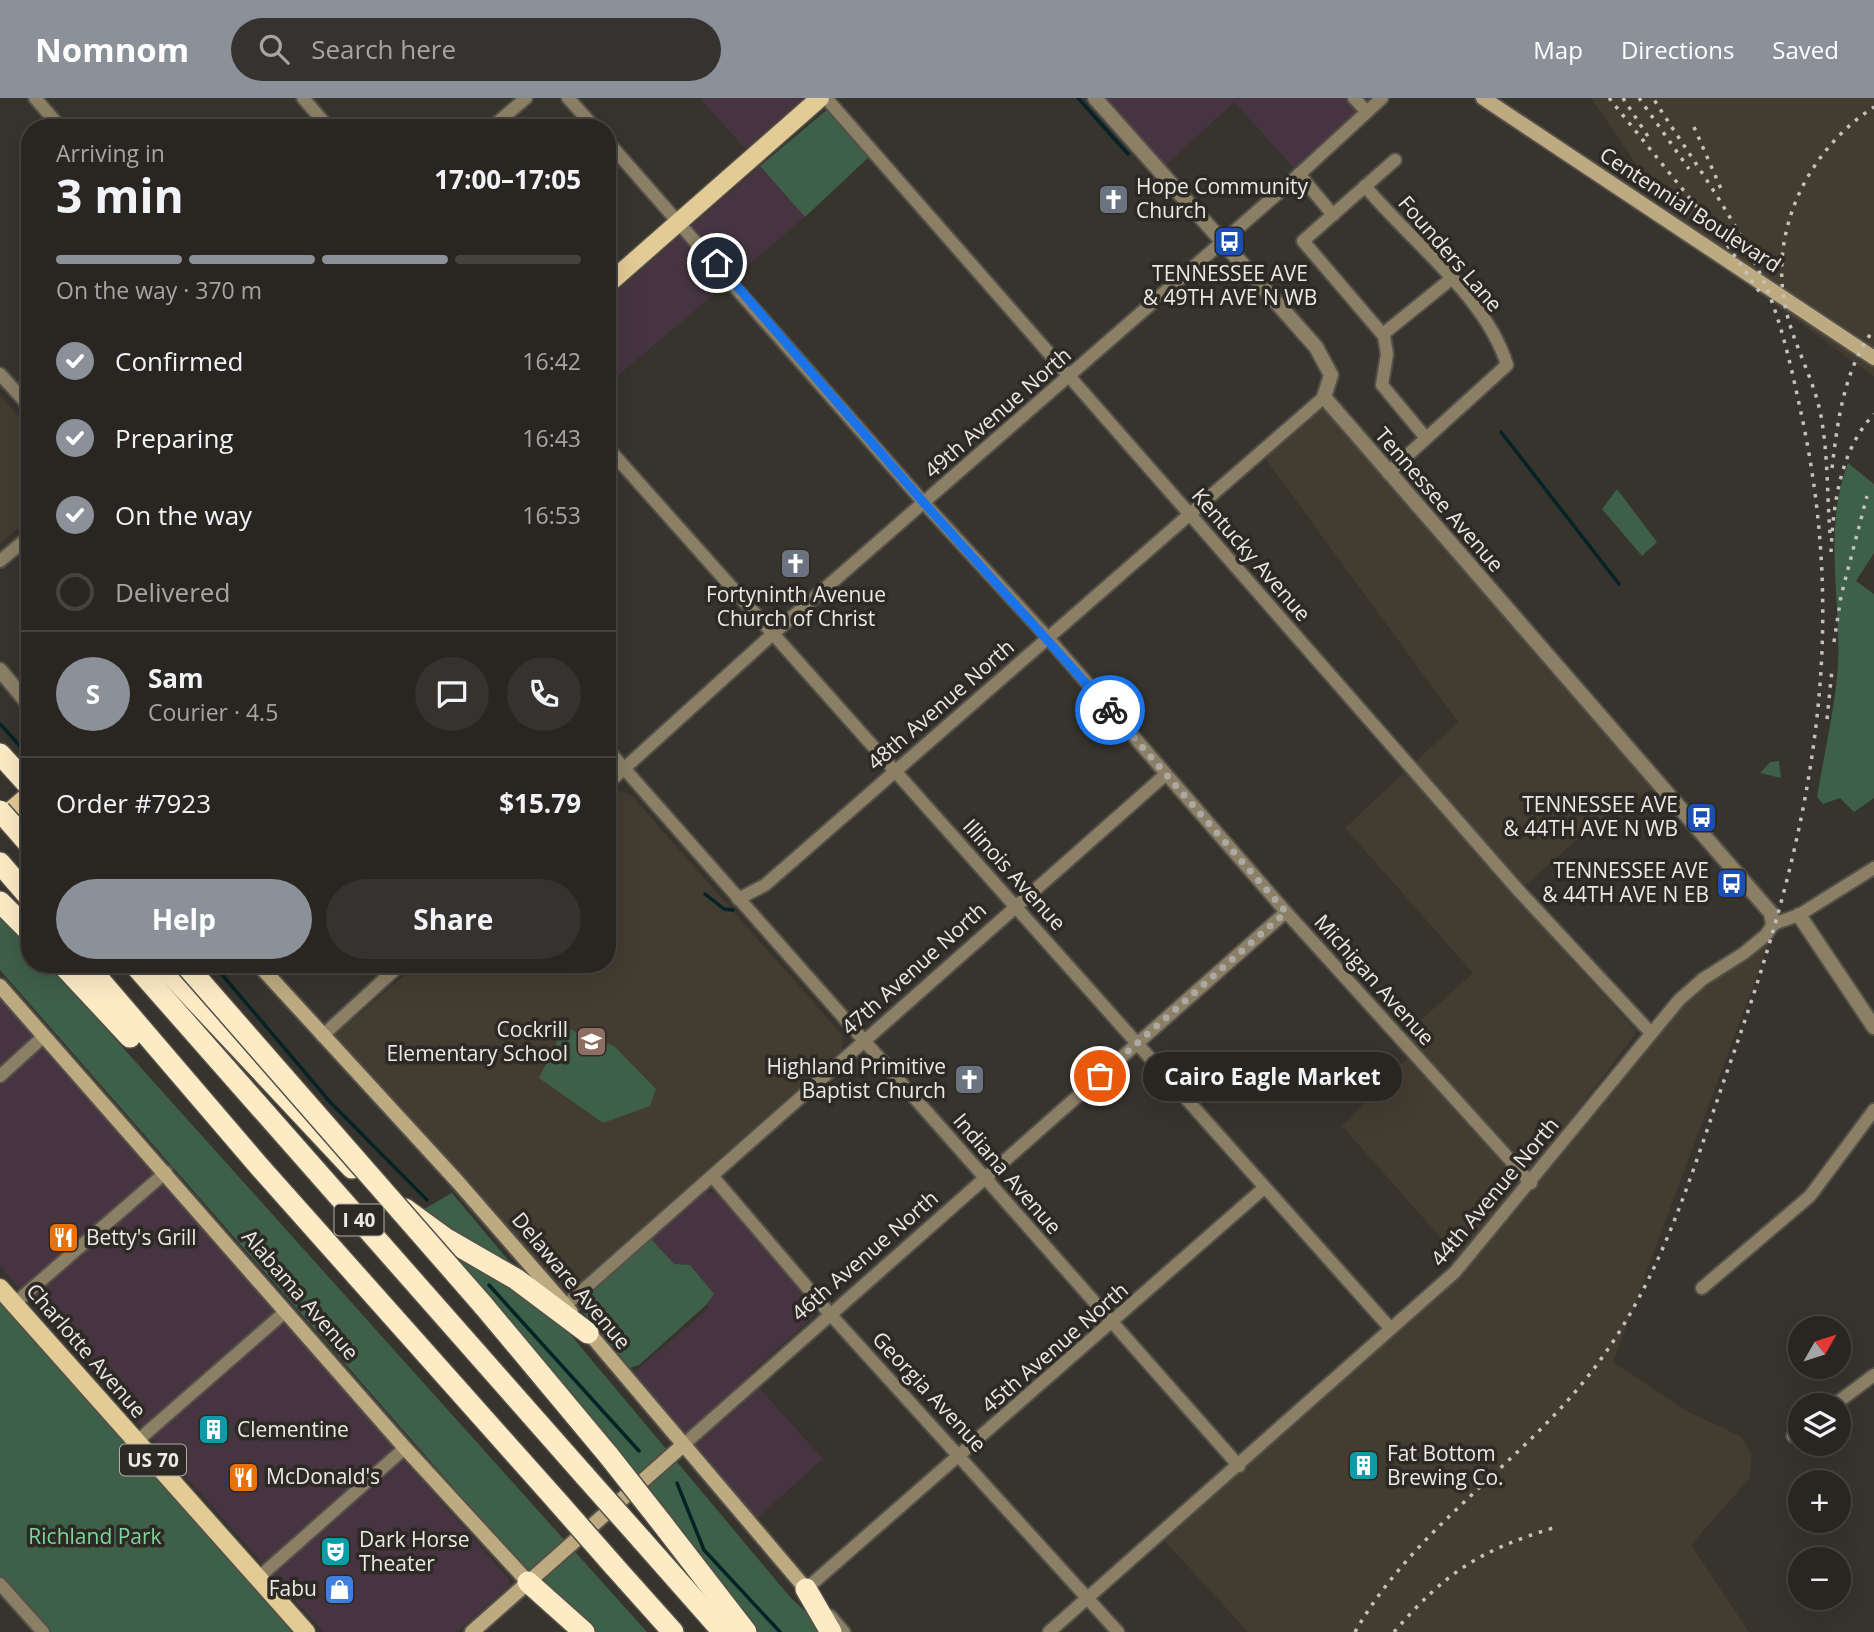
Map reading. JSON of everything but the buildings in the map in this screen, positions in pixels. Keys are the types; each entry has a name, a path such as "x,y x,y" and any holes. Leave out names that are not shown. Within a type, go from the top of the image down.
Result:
{"highway":[{"path":"0,754 21,778"},
{"path":"0,794 21,815"},
{"path":"0,811 21,835"},
{"path":"3,867 21,888"},
{"path":"0,902 21,923"},
{"path":"71,973 258,1165"},
{"name":"I 40","path":"94,973 258,1165 673,1632"},
{"name":"I 40","path":"142,973 723,1632"},
{"path":"169,973 361,1177 445,1238 516,1279 588,1333"},
{"path":"193,973 483,1305 609,1456 746,1632"},
{"path":"528,1582 584,1632"},
{"path":"806,1589 831,1632"}],"main road":[{"path":"616,277 820,98"},
{"name":"Centennial Boulevard","path":"1483,98 1874,358"},
{"path":"0,820 21,802"},
{"name":"Delaware Avenue","path":"266,973 566,1305 682,1446 806,1589"},
{"name":"Alabama Avenue","path":"0,986 166,1172 405,1448 528,1582"},
{"name":"Charlotte Avenue","path":"0,1288 306,1632"},
{"name":"46th Avenue North","path":"472,1632 682,1446"}],"street":[{"path":"35,98 53,119"},
{"path":"303,98 321,119"},
{"path":"502,119 526,98"},
{"path":"568,98 587,119"},
{"name":"Kentucky Avenue","path":"826,98 1519,891 1651,1033"},
{"path":"1095,98 1315,347 1331,375 1324,397"},
{"path":"1354,98 1367,112"},
{"name":"49th Avenue North","path":"616,776 775,632 1299,174 1382,98"},
{"name":"Michigan Avenue","path":"616,151 924,503 1048,638 1286,912 1531,1183"},
{"path":"1395,160 1303,241 1383,334 1387,354 1382,385 1426,438"},
{"path":"1299,174 1333,215"},
{"name":"Founders Lane","path":"1365,186 1451,279 1500,342 1507,365 1476,396 1388,473"},
{"path":"1383,334 1451,279"},
{"path":"0,374 21,397"},
{"name":"Tennessee Avenue","path":"1324,397 1771,913 1773,924"},
{"name":"48th Avenue North","path":"738,899 765,884 1324,397"},
{"name":"Illinois Avenue","path":"616,457 775,632 1390,1328"},
{"path":"0,561 21,544"},
{"path":"0,670 21,695"},
{"name":"Indiana Avenue","path":"616,759 1239,1466"},
{"name":"47th Avenue North","path":"566,1305 1165,775"},
{"name":"44th Avenue North","path":"1049,1632 1455,1272 1679,1000 1703,979 1751,947 1773,924 1799,915 1874,868"},
{"name":"46th Avenue North","path":"682,1446 1286,912"},
{"path":"1799,915 1874,1027"},
{"path":"322,1036 391,973"},
{"path":"0,1076 44,1036"},
{"path":"1702,1288 1810,1196 1874,1110"},
{"path":"14,1304 166,1172"},
{"name":"Georgia Avenue","path":"713,1177 831,1314 1118,1632"},
{"name":"45th Avenue North","path":"806,1589 1264,1188"},
{"path":"136,1442 286,1311"},
{"path":"1850,1393 1874,1375"},
{"path":"258,1578 405,1448"},
{"name":"Alabama Avenue","path":"528,1582 542,1603 568,1632"},
{"path":"0,1584 43,1632"},
{"name":"Delaware Avenue","path":"806,1589 844,1632"}],"shaded area":[{"path":"700,98 820,98 753,158"},
{"path":"1097,98 1375,98 1299,174 1234,102 1161,170"},
{"path":"1591,98 1874,98 1874,377 1689,242"},
{"path":"760,166 805,217 616,377 616,291"},
{"path":"0,395 21,419 21,525 0,544"},
{"path":"1324,397 1661,784 1599,820 1519,891 1533,917 1637,1032 1478,1242 1679,1000 1777,922 1613,1362 1687,1411 1742,1437 1752,1456 1749,1479 1691,1545 1749,1632 1248,1632 1160,1536 1463,1263 1342,1126 1413,1052 1401,1038 1473,973 1345,828 1458,722 1261,453"},
{"name":"Cockrill Elementary School","path":"616,792 631,795 842,1035 843,1043 841,1051 566,1294 338,1042 335,1035 407,973 616,973"},
{"path":"0,998 508,1578 510,1585 457,1632 323,1632 0,1266"},
{"path":"703,1193 717,1194 817,1308 814,1316 748,1375 823,1459 756,1519 632,1374 709,1308 651,1239"}],"green space":[{"path":"828,109 870,156 805,217 760,166"},
{"path":"1848,463 1874,484 1874,553 1856,581 1874,594 1874,798 1854,812 1840,798 1823,804 1817,797 1837,682 1836,512"},
{"path":"1617,489 1657,542 1642,556 1602,509"},
{"path":"1779,761 1781,778 1760,773 1770,762"},
{"path":"0,915 21,937 21,973 54,973 647,1632 580,1632 0,970"},
{"path":"564,1027 614,1046 656,1089 650,1106 603,1123 539,1078"},
{"path":"452,1193 790,1597 827,1632 754,1632 596,1424 419,1212"},
{"path":"651,1239 674,1264 690,1265 714,1294 706,1305 639,1365 630,1368 577,1305"},
{"name":"Richland Park","path":"0,1288 306,1632 42,1632 0,1584"}],"waterway":[{"path":"1078,98 1128,154"},
{"path":"1501,432 1619,584"},
{"path":"0,724 21,747"},
{"path":"705,894 724,909 733,910"},
{"path":"221,973 331,1103 427,1200"},
{"path":"489,1285 639,1451"},
{"path":"677,1483 704,1550 780,1632"}],"railway":[{"path":"1609,98 1725,242 1761,294"},
{"path":"1623,98 1649,138"},
{"path":"1639,98 1689,169"},
{"path":"1355,1632 1380,1593 1409,1558 1541,1429 1572,1395 1601,1359 1643,1291 1689,1182 1756,988 1799,830 1813,751 1821,671 1823,590 1817,507 1803,422 1782,333 1764,282 1726,211 1653,98"},
{"path":"1830,533 1821,416 1786,310 1782,280 1783,251 1798,195 1812,169 1830,146 1874,107"},
{"path":"1694,127 1722,191"},
{"path":"1832,468 1840,413 1849,378 1874,329"},
{"path":"1831,552 1840,479 1853,444 1874,414"},
{"path":"1834,642 1841,596 1867,496"},
{"path":"1827,719 1832,670"},
{"path":"1394,1632 1430,1594 1464,1566 1504,1546 1553,1528"}],"way so far":[{"path":"1100,1076 1286,912 1110,710"}],"place":[{"name":"Hope Community Church","path":"1113,199"},
{"name":"TENNESSEE AVE & 49TH AVE N WB","path":"1230,242"},
{"name":"Fortyninth Avenue Church of Christ","path":"796,563"},
{"name":"TENNESSEE AVE & 44TH AVE N WB","path":"1701,817"},
{"name":"TENNESSEE AVE & 44TH AVE N EB","path":"1732,883"},
{"name":"Cockrill Elementary School","path":"591,1042"},
{"name":"Cairo Eagle Market","path":"1100,1076"},
{"name":"Highland Primitive Baptist Church","path":"969,1079"},
{"name":"Betty's Grill","path":"63,1238"},
{"name":"Clementine","path":"214,1430"},
{"name":"Fat Bottom Brewing Co.","path":"1364,1466"},
{"name":"McDonald's","path":"243,1477"},
{"name":"Dark Horse Theater","path":"336,1552"},
{"name":"Fabu","path":"340,1589"}],"route":[{"path":"717,263 924,503 1110,710"}]}
